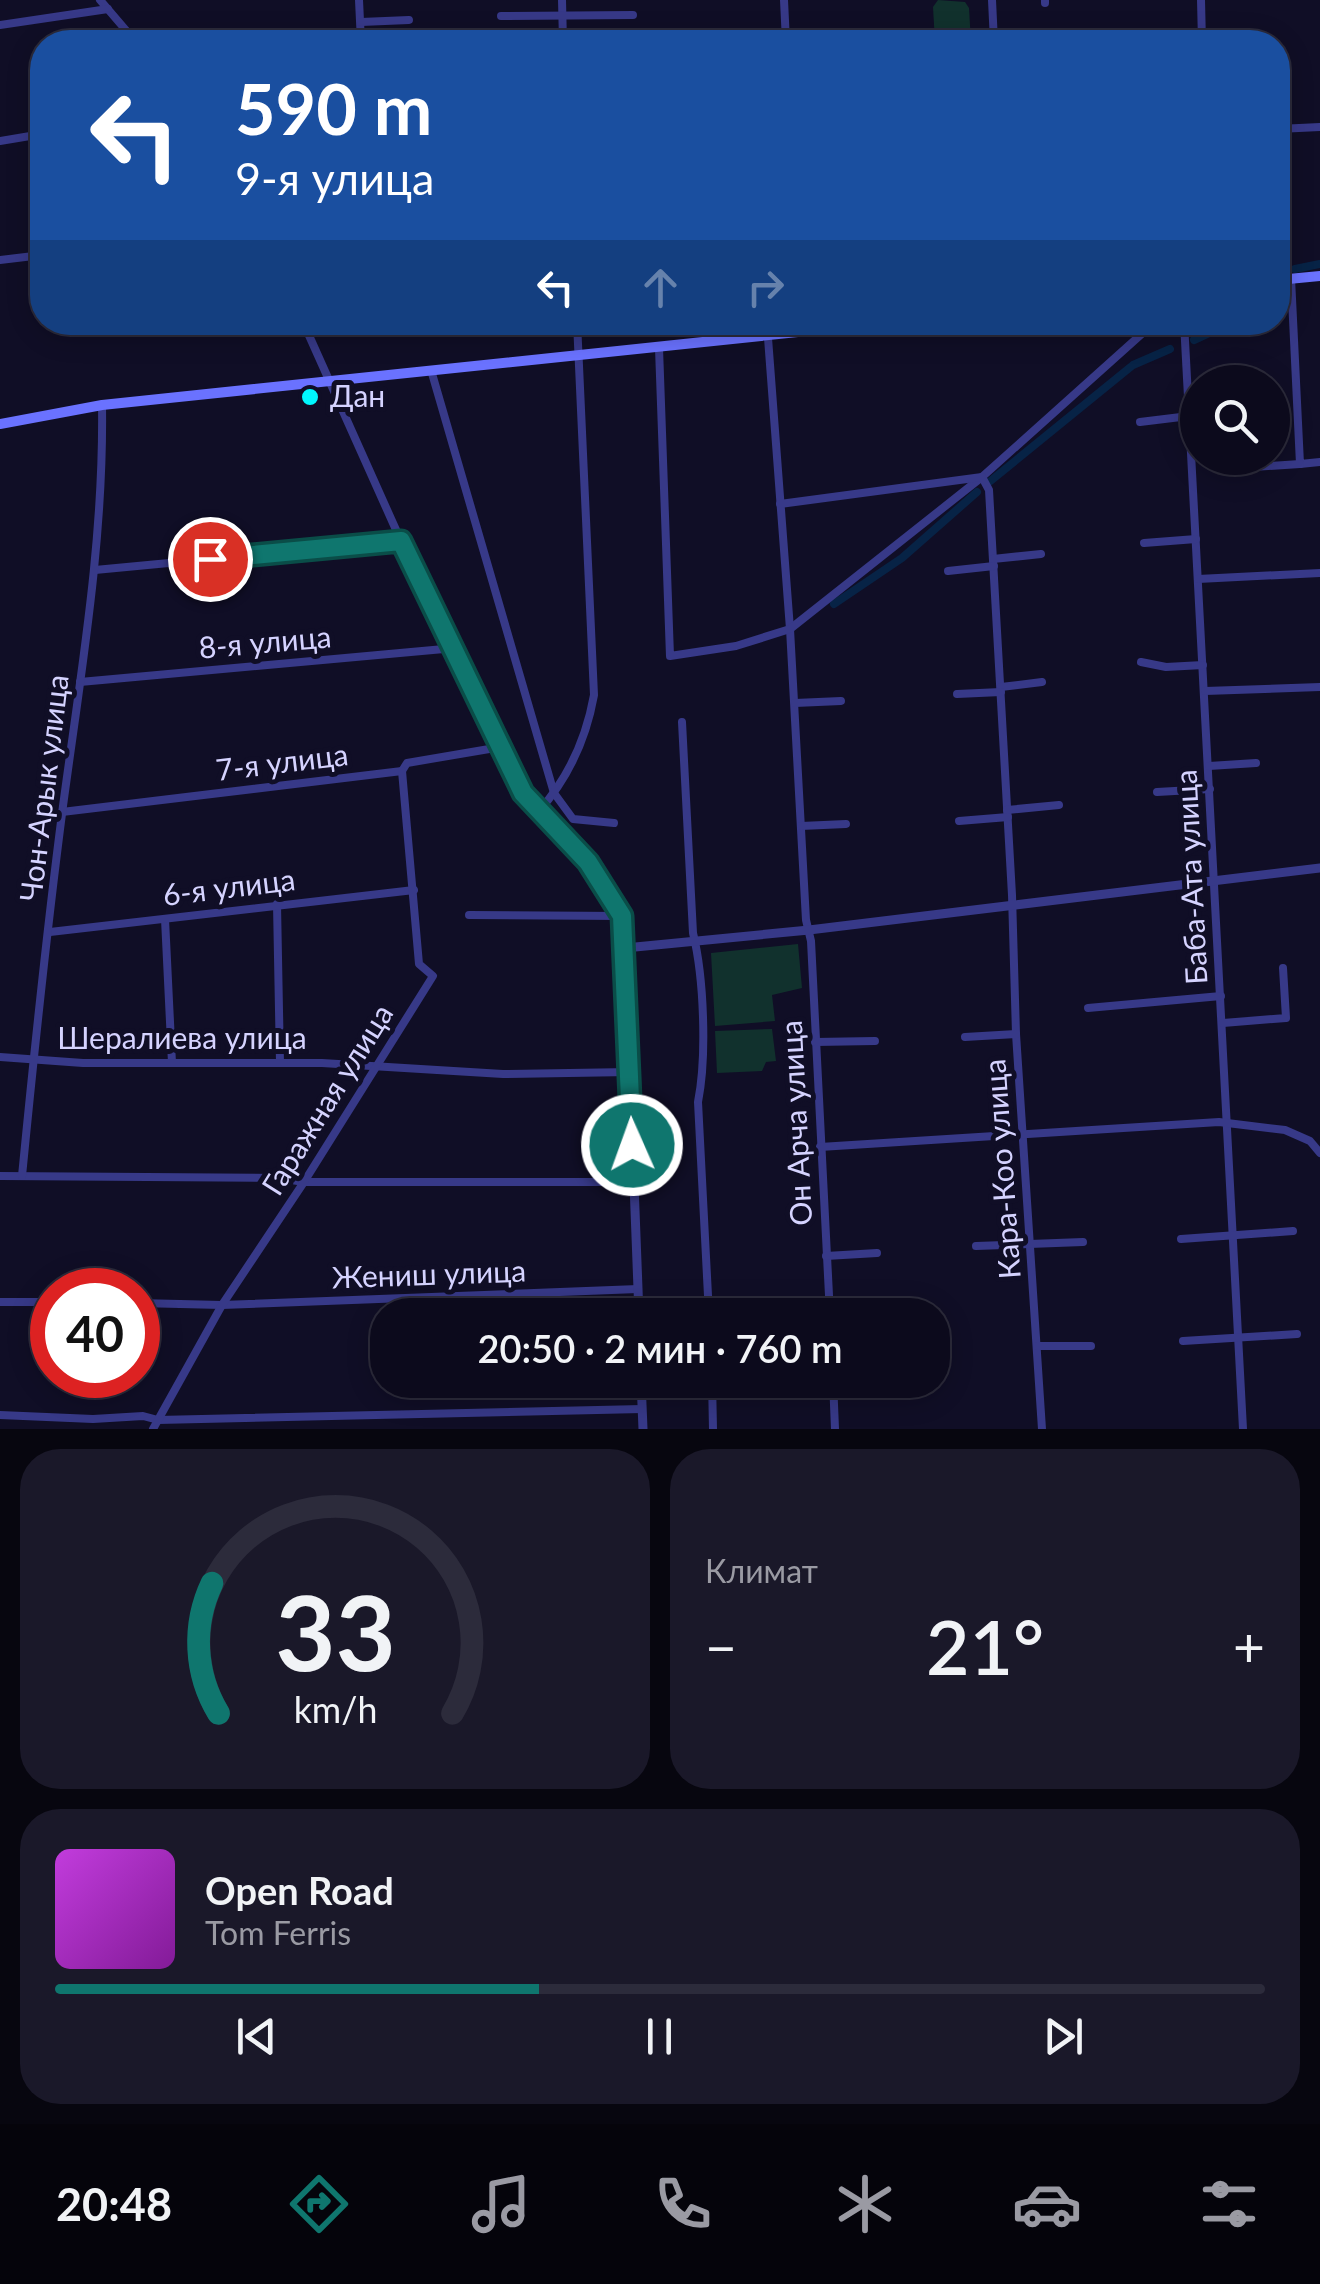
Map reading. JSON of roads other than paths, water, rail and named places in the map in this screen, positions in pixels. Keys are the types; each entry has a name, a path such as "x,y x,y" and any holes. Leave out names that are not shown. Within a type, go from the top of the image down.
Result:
{"main road":[{"path":"1290,278 1320,276"},
{"path":"0,424 102,405 792,335"}],"street":[{"path":"100,0 126,30"},
{"path":"359,0 361,30"},
{"path":"562,0 563,30"},
{"path":"784,0 785,30"},
{"path":"992,0 993,30"},
{"path":"1201,0 1202,30"},
{"path":"0,25 108,10"},
{"path":"502,16 633,14"},
{"path":"361,22 410,20"},
{"path":"1290,128 1320,126"},
{"path":"0,141 30,136"},
{"path":"0,260 30,256"},
{"path":"1290,278 1300,464"},
{"path":"308,335 401,541 523,793 596,873 622,916 638,1298"},
{"path":"538,811 554,793 587,733 594,695 578,335"},
{"path":"660,348 670,656 736,646 790,629 982,477 1141,335"},
{"name":"Баба-Ата улица","path":"1185,335 1186,365"},
{"name":"Он Арча улица","path":"768,338 795,704 829,1298"},
{"path":"431,370 554,793 573,819 614,823"},
{"name":"Чон-Арык улица","path":"22,1176 62,812 95,570 102,477 102,405"},
{"path":"1140,422 1180,417"},
{"path":"1290,465 1320,462"},
{"name":"Баба-Ата улица","path":"1192,475 1244,1429"},
{"path":"780,504 982,477"},
{"name":"Кара-Коо улица","path":"982,477 988,490 994,562 1016,1034 1042,1429"},
{"path":"1144,543 1196,539"},
{"path":"95,570 401,541"},
{"path":"948,570 1040,554"},
{"path":"1198,579 1320,573"},
{"name":"8-я улица","path":"80,682 454,648"},
{"path":"1141,662 1166,667 1203,665"},
{"path":"957,694 1042,682"},
{"path":"1204,691 1320,686"},
{"path":"795,704 841,701"},
{"path":"682,722 702,1023 703,1074 698,1102 708,1298"},
{"name":"7-я улица","path":"62,812 402,771 407,763 501,746"},
{"path":"1209,766 1256,762"},
{"name":"Гаражная улица","path":"156,1424 222,1305 433,976 420,964 402,771"},
{"path":"1157,792 1210,789"},
{"path":"959,821 1058,804"},
{"path":"802,826 846,824"},
{"path":"626,948 1320,868"},
{"name":"6-я улица","path":"50,932 414,890"},
{"path":"277,904 280,1063"},
{"path":"469,915 622,916"},
{"path":"165,919 172,1063"},
{"path":"1223,1023 1286,1018 1283,968"},
{"path":"1088,1008 1221,996"},
{"path":"965,1037 1016,1034"},
{"path":"815,1042 875,1041"},
{"name":"Шералиева улица","path":"0,1056 34,1060 280,1063 502,1074 630,1072"},
{"path":"820,1147 1229,1124 1285,1130 1310,1141 1320,1153"},
{"path":"0,1176 278,1178 304,1182 634,1182"},
{"path":"1181,1240 1293,1231"},
{"path":"976,1246 1084,1242"},
{"path":"826,1256 877,1253"},
{"name":"Жениш улица","path":"160,1303 222,1305 638,1289"},
{"path":"0,1302 30,1302"},
{"path":"1182,1342 1297,1334"},
{"path":"1037,1346 1091,1346"},
{"path":"642,1398 643,1429"},
{"path":"712,1398 713,1429"},
{"path":"834,1398 835,1429"},
{"path":"0,1415 93,1419 143,1416 156,1424 642,1409"}],"waterway":[{"path":"1295,269 1320,264"},
{"path":"1194,340 1205,335"},
{"path":"988,483 1133,365 1170,349"},
{"path":"834,604 902,558 977,492"}],"place":[{"name":"Дан","path":"310,397"}]}
